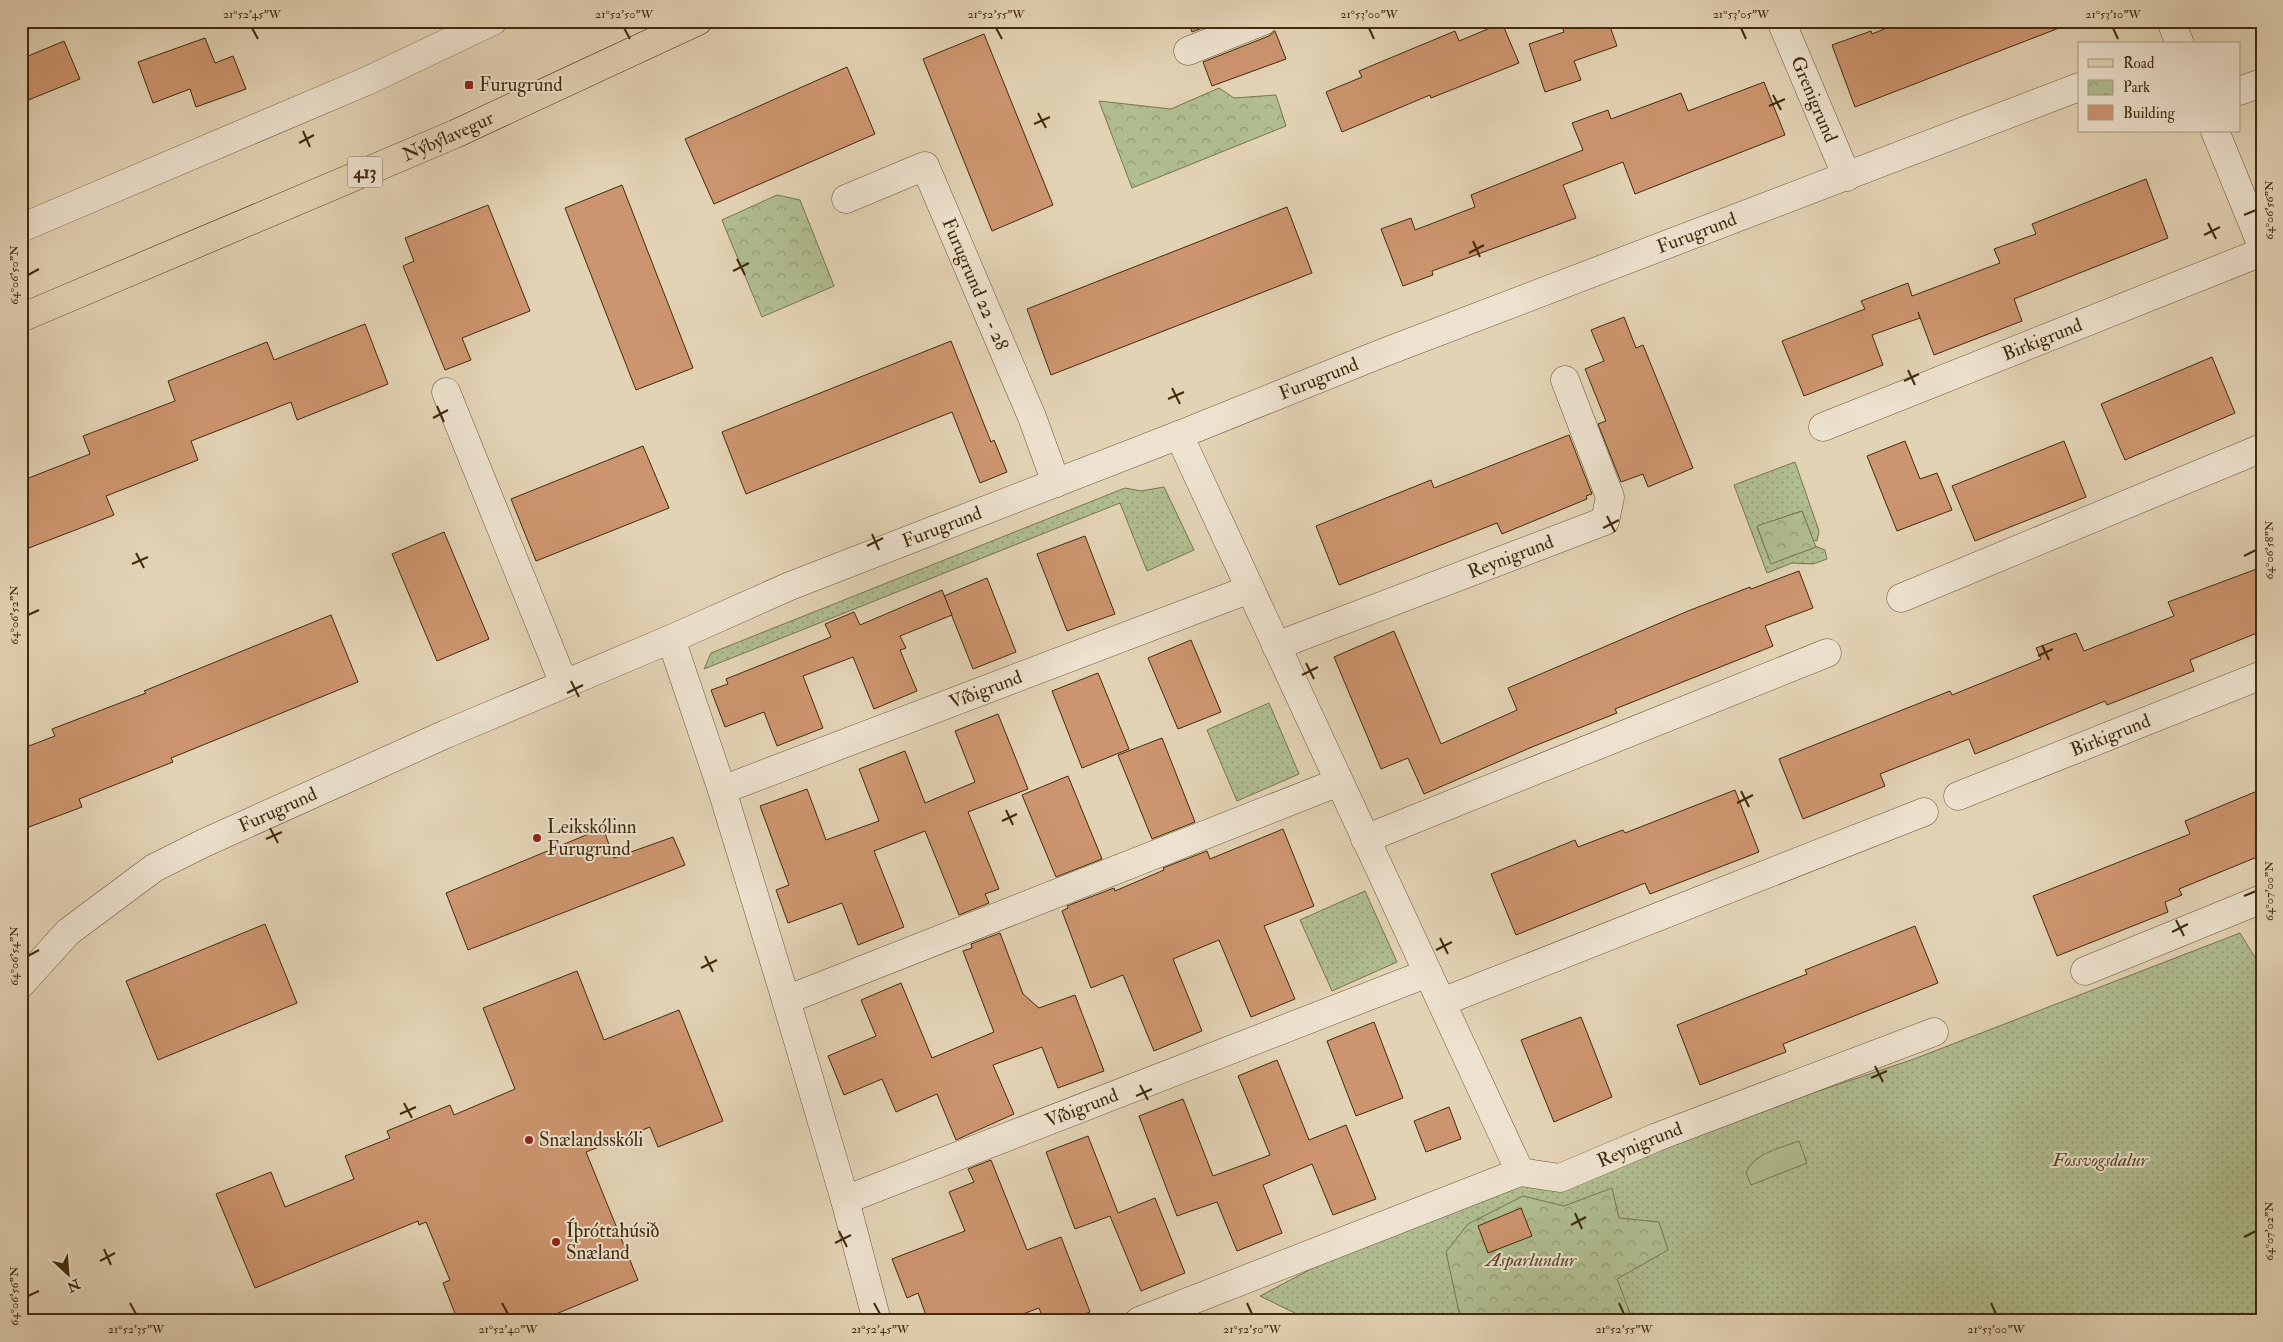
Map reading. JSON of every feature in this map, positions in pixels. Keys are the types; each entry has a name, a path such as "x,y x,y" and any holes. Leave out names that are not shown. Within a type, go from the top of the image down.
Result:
{"main road":[{"name":"Nýbýlavegur","path":"23,315 455,134 698,21"}],"street":[{"path":"21,228 369,80 493,21"},
{"path":"1188,51 1263,21"},
{"name":"Grenigrund","path":"1781,21 1846,177"},
{"path":"2171,21 2179,42"},
{"path":"2240,91 2262,83"},
{"name":"Furugrund","path":"21,984 68,932 154,868 342,780 790,586 1179,435 1380,354 2078,87"},
{"path":"2215,132 2262,246"},
{"name":"Furugrund 22 - 28","path":"846,199 925,166 1032,417 1056,483"},
{"name":"Birkigrund","path":"1823,427 2262,252"},
{"name":"Reynigrund","path":"1276,646 1605,521 1610,497 1565,380"},
{"path":"446,392 564,684"},
{"path":"1139,1321 1520,1172 1179,435"},
{"path":"1901,598 2262,448"},
{"name":"Víðigrund","path":"722,790 1250,589"},
{"path":"671,639 722,790 786,1000 845,1200 876,1321"},
{"path":"1365,838 1827,653"},
{"name":"Birkigrund","path":"1958,796 2262,675"},
{"path":"786,1000 1339,782"},
{"path":"1442,1002 1924,812"},
{"path":"2085,970 2262,899"},
{"name":"Víðigrund","path":"845,1200 1428,973"},
{"name":"Reynigrund","path":"1520,1172 1560,1178 1657,1137 1934,1032"}],"green space":[{"path":"1219,88 1234,98 1276,95 1286,126 1132,188 1099,101 1171,109"},
{"path":"777,195 800,200 834,286 762,317 722,220"},
{"path":"1795,462 1819,531 1817,541 1813,540 1802,511 1757,527 1771,563 1815,546 1825,550 1827,559 1813,564 1792,563 1767,573 1734,485"},
{"path":"1164,487 1194,550 1147,571 1120,503 704,669 711,653 1125,488 1141,491"},
{"path":"1802,511 1816,547 1771,564 1757,526"},
{"path":"1269,703 1299,774 1237,801 1207,730"},
{"path":"1365,891 1397,962 1332,991 1300,920"},
{"name":"Fossvogsdalur","path":"2240,933 2256,959 2262,957 2262,1321 1302,1321 1305,1318 1260,1296 1413,1215 1513,1177 1587,1169 1914,1059"},
{"path":"1799,1141 1807,1163 1751,1185 1746,1173 1755,1161 1769,1152"},
{"name":"Asparlundur","path":"1612,1188 1619,1218 1659,1222 1668,1250 1617,1279 1633,1321 1461,1321 1446,1252 1468,1224 1523,1196 1564,1206"},
{"path":"2173,1316 2185,1321 2135,1321 2137,1319"}],"building":[{"path":"1188,21 1220,21 1192,32"},
{"path":"1560,21 1608,21 1617,46 1574,61 1581,80 1545,92 1529,44 1564,32"},
{"path":"1904,21 2072,21 2072,23 1855,107 1832,45 1871,31 1872,34"},
{"path":"1502,23 1519,63 1431,98 1430,95 1342,132 1326,92 1362,77 1359,71 1455,31 1459,41"},
{"path":"1275,31 1286,59 1212,86 1203,62 1269,36"},
{"path":"984,34 1053,205 992,231 923,59"},
{"path":"205,38 215,63 233,56 246,89 196,107 190,89 153,103 138,62"},
{"path":"64,41 80,79 21,103 21,59"},
{"path":"847,67 875,134 714,204 685,139"},
{"path":"1764,82 1785,135 1635,194 1623,162 1563,185 1576,218 1432,271 1433,275 1403,286 1381,229 1411,218 1415,230 1475,207 1471,195 1583,150 1572,123 1608,110 1611,119 1681,93 1688,111"},
{"path":"2146,179 2168,238 2014,299 2022,321 1934,355 1918,312 1920,318 1872,335 1883,365 1804,396 1782,341 1865,309 1861,301 1908,283 1912,296 2000,263 1994,249 2036,234 2032,224"},
{"path":"622,185 693,368 636,390 565,208"},
{"path":"488,205 530,311 462,338 471,360 445,370 403,266 414,261 405,238"},
{"path":"1287,207 1312,273 1051,375 1027,309"},
{"path":"1624,317 1636,348 1643,345 1693,468 1648,487 1643,474 1621,482 1598,424 1606,421 1585,369 1604,361 1591,330"},
{"path":"365,324 388,384 297,420 291,402 191,441 198,460 106,496 114,515 21,551 21,481 90,454 83,436 175,401 168,381 267,342 274,360"},
{"path":"951,341 991,442 994,440 1007,472 980,483 952,412 746,494 722,432"},
{"path":"2212,357 2235,413 2125,460 2101,404"},
{"path":"1569,435 1592,494 1586,496 1587,499 1502,534 1497,523 1339,585 1316,526 1431,480 1434,488"},
{"path":"1905,441 1920,479 1937,473 1952,510 1897,531 1867,456"},
{"path":"2064,441 2086,497 1975,541 1952,486"},
{"path":"643,446 669,508 536,561 511,499"},
{"path":"444,532 489,639 437,661 392,554"},
{"path":"1085,536 1115,614 1067,631 1037,554"},
{"path":"2262,567 2262,631 2190,660 2194,671 2107,705 2105,701 1975,754 1969,739 1880,774 1885,786 1803,819 1779,759 1950,691 1952,695 2041,659 2036,648 2076,633 2084,651 2174,616 2168,602"},
{"path":"1799,571 1813,608 1765,626 1773,646 1615,709 1617,713 1532,747 1424,794 1408,758 1381,769 1334,657 1394,631 1441,744 1517,710 1508,688 1688,611 1750,587 1751,589"},
{"path":"987,578 1016,652 973,669 944,596"},
{"path":"942,590 952,615 900,636 906,648 900,650 917,691 874,709 853,657 803,676 823,728 777,746 764,712 725,727 711,690 728,684 726,679 831,637 825,624 854,612 860,625"},
{"path":"331,615 358,682 171,758 173,762 79,799 82,807 21,830 21,749 55,736 52,729 146,693 144,691"},
{"path":"1191,640 1221,712 1178,729 1148,658"},
{"path":"1098,673 1129,749 1082,768 1052,691"},
{"path":"998,714 1028,789 968,812 999,889 985,894 989,903 959,915 925,831 874,851 904,927 858,945 842,903 788,923 776,890 789,885 760,806 807,789 826,840 879,821 859,769 905,751 925,803 975,782 955,731"},
{"path":"1162,738 1195,822 1152,839 1118,755"},
{"path":"1068,776 1102,859 1056,877 1022,795"},
{"path":"2262,789 2262,855 2179,889 2182,895 2165,902 2168,912 2057,956 2033,896 2190,834 2185,821"},
{"path":"1735,790 1759,852 1650,894 1645,883 1516,935 1491,874 1575,840 1578,847 1623,830 1625,833"},
{"path":"603,828 614,858 673,837 685,865 468,950 446,893"},
{"path":"1283,829 1314,906 1264,926 1295,999 1251,1017 1219,940 1173,959 1202,1031 1154,1051 1123,975 1091,988 1062,911 1068,908 1067,906 1114,888 1115,891 1164,870 1163,868 1207,851 1210,859"},
{"path":"265,924 297,1003 158,1060 126,981"},
{"path":"1915,926 1938,983 1783,1044 1786,1052 1700,1085 1677,1025 1807,974 1805,970"},
{"path":"1000,933 1023,994 1039,1008 1075,995 1104,1071 1058,1088 1042,1047 993,1065 1014,1114 956,1140 937,1094 896,1112 882,1079 844,1095 828,1056 876,1036 861,1000 901,983 932,1058 994,1032 963,951 972,948 971,944"},
{"path":"577,971 604,1040 679,1010 723,1121 658,1147 650,1127 586,1152 638,1280 539,1321 458,1321 443,1283 450,1280 426,1222 419,1225 418,1221 255,1288 216,1194 271,1172 285,1207 354,1179 345,1156 390,1138 387,1131 450,1105 454,1115 515,1089 483,1008"},
{"path":"1581,1017 1612,1097 1554,1122 1521,1040"},
{"path":"1374,1022 1403,1098 1356,1116 1327,1041"},
{"path":"1277,1060 1309,1140 1346,1125 1376,1199 1333,1215 1312,1164 1263,1185 1282,1233 1237,1251 1217,1202 1177,1216 1139,1116 1183,1099 1213,1176 1270,1155 1238,1076"},
{"path":"1449,1107 1461,1139 1426,1152 1414,1121"},
{"path":"1088,1136 1118,1213 1155,1198 1185,1273 1141,1291 1110,1216 1075,1229 1046,1152"},
{"path":"991,1160 1027,1250 1061,1237 1090,1312 1067,1321 1044,1321 1039,1308 1004,1321 928,1321 918,1293 907,1298 892,1259 965,1231 949,1192 974,1182 968,1169"},
{"path":"1521,1208 1532,1236 1488,1253 1478,1226"}],"place":[{"name":"Furugrund","path":"469,85"},
{"name":"Leikskólinn Furugrund","path":"537,838"},
{"name":"Snælandsskóli","path":"529,1140"},
{"name":"Íþróttahúsið Snæland","path":"556,1242"}]}
